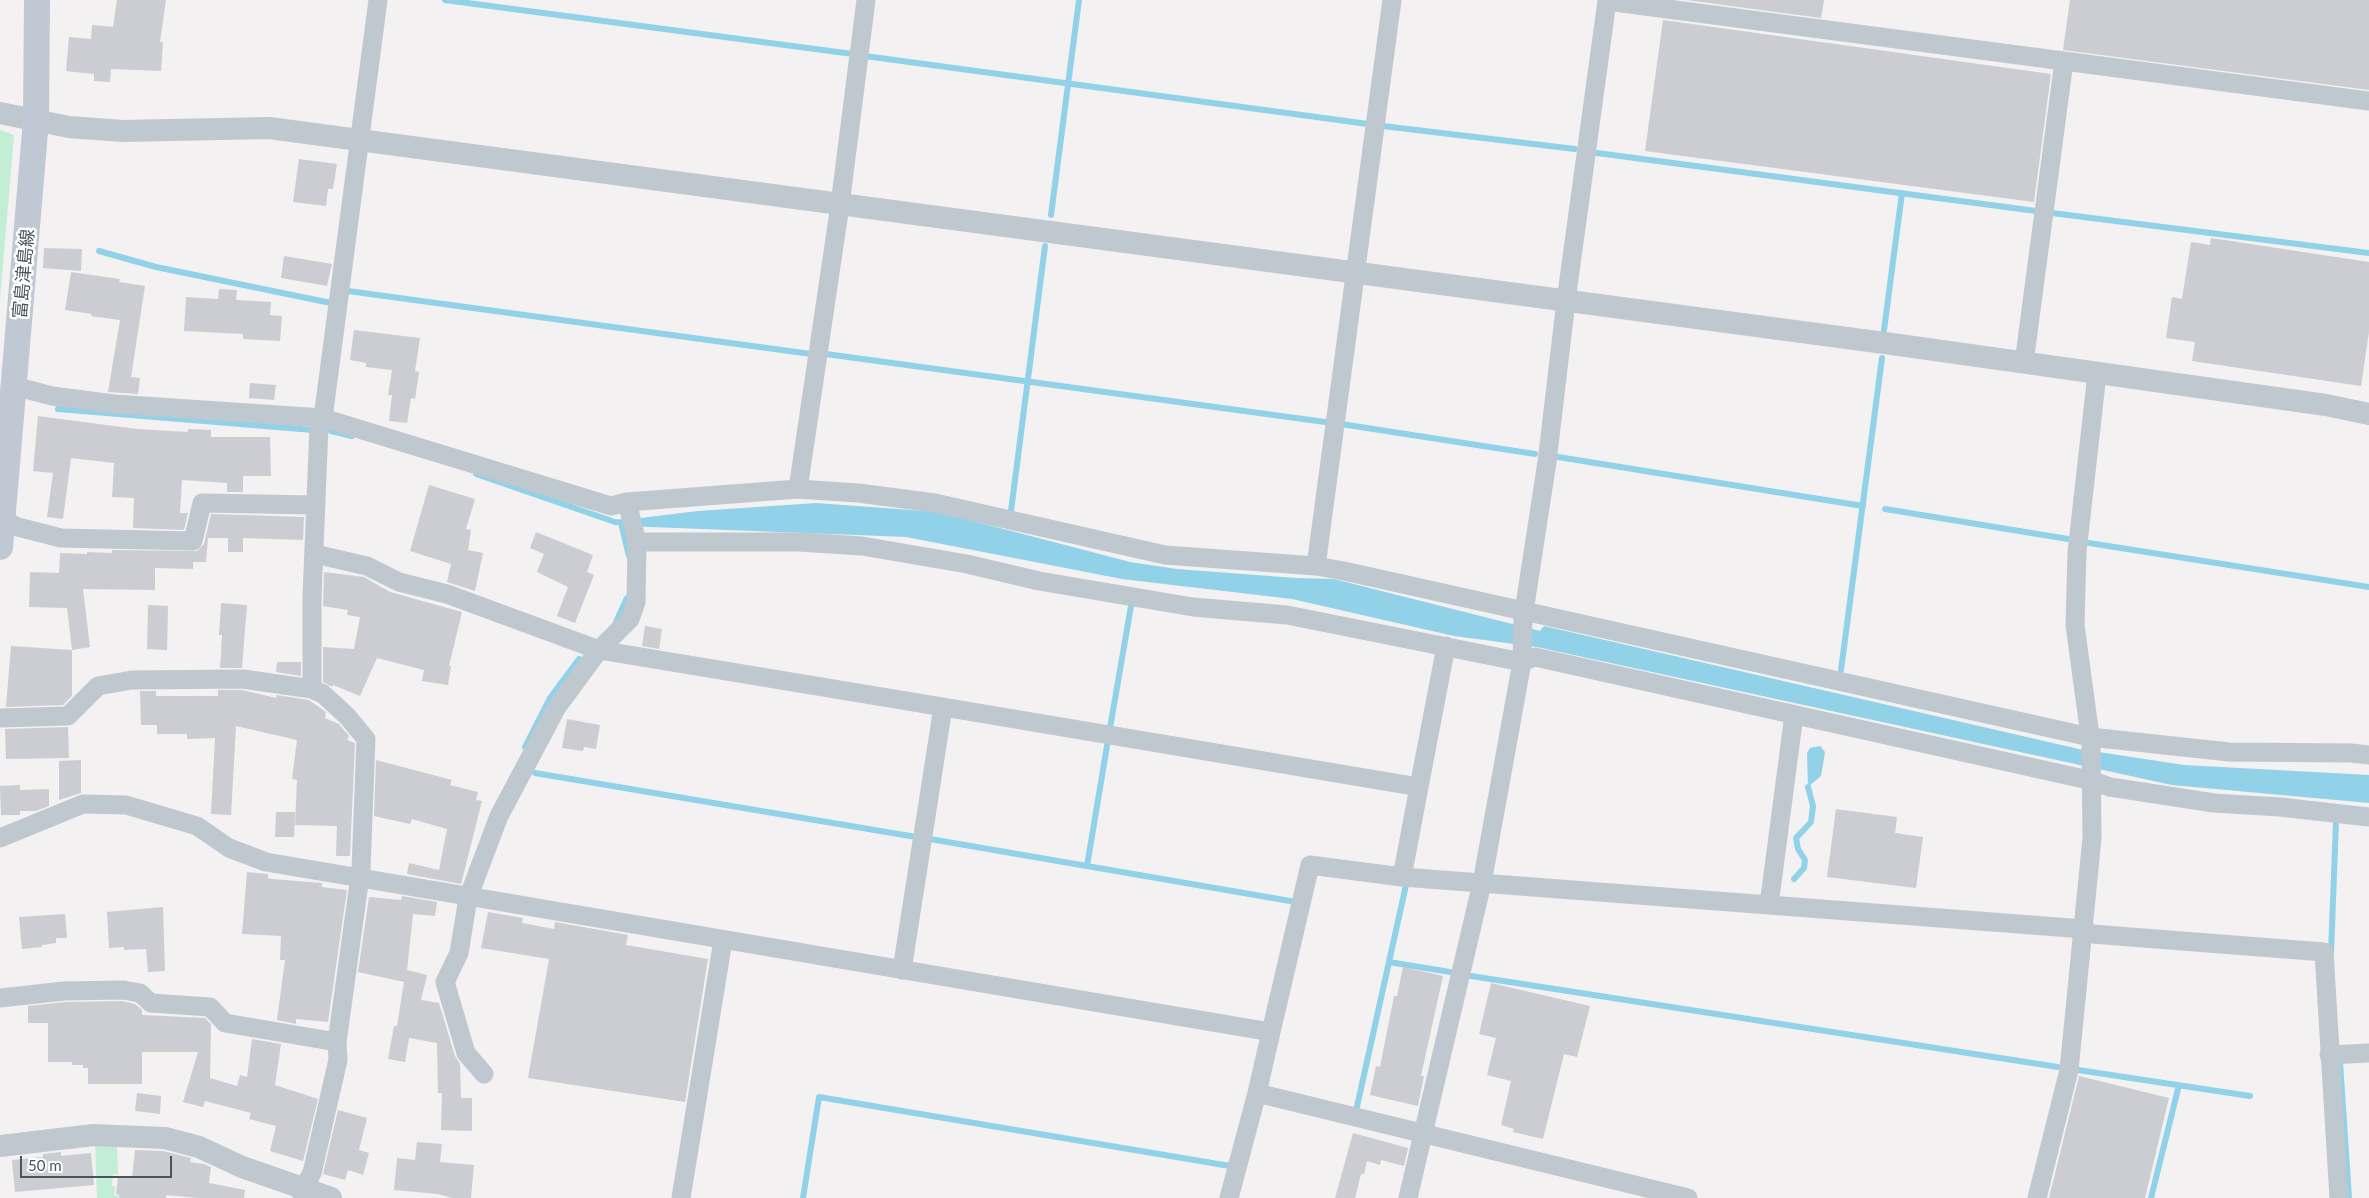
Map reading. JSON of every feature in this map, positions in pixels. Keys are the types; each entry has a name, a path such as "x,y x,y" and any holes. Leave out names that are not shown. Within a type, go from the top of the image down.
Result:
{"main road":[{"name":"富島津島線","path":"0,547 36,120 37,0"}],"street":[{"path":"312,689 312,597 319,426 323,418 378,0"},
{"path":"798,489 840,205 866,0"},
{"path":"1316,566 1392,0"},
{"path":"1408,1198 1482,883 1523,656 1523,614 1547,462 1604,0 2369,100"},
{"path":"2024,364 2064,61"},
{"path":"0,113 69,126 123,130 269,128 1566,301 2326,405 2369,414"},
{"path":"2037,1198 2069,1070 2092,838 2093,778 2090,740 2075,626 2077,552 2097,374"},
{"path":"14,386 52,396 114,404 323,418 611,506 628,506 798,489 858,493 935,504 1165,555 1316,566 2090,740 2229,752 2351,753 2369,755"},
{"path":"1,520 18,527 62,538 192,541 202,503 316,505"},
{"path":"484,1074 466,1053 445,982 459,953 468,898 499,816 557,707 599,650 630,619 636,602 636,537 628,506"},
{"path":"636,537 862,546 967,564 1039,581 1193,606 1287,615 1446,646 1535,657 1794,715 2093,778 2110,787 2214,803 2280,807 2369,817"},
{"path":"315,554 367,566 398,582 447,594 599,650 1420,787"},
{"path":"1402,877 1446,646"},
{"path":"0,718 68,716 98,686 132,680 242,678 312,689 323,694 347,716 366,739 361,868 337,1042 338,1060 312,1173 302,1194"},
{"path":"902,970 943,707"},
{"path":"1769,905 1794,715"},
{"path":"0,838 83,804 126,805 197,826 230,848 266,862 358,880 1272,1032"},
{"path":"1229,1198 1272,1032 1310,865 1402,877 2084,929 2092,934 2324,952 2338,1198"},
{"path":"681,1198 722,940"},
{"path":"0,998 64,991 123,990 140,993 151,1003 210,1008 225,1023 337,1042"},
{"path":"2329,1056 2369,1053"},
{"path":"1257,1093 1688,1198"},
{"path":"0,1146 93,1135 165,1138 199,1147 302,1194 331,1198"}],"green space":[{"path":"0,130 14,135 0,300"},
{"path":"117,1141 118,1175 113,1174 112,1186 115,1186 114,1195 118,1196 118,1198 97,1198 95,1144"}],"water":[{"path":"816,503 939,512 1130,562 1177,569 1334,579 1540,631 1544,626 2079,749 2184,765 2369,775 2369,803 2172,785 1537,647 1454,636 1292,599 1122,579 906,537 625,526 624,520 698,511"},
{"path":"1820,746 1825,752 1821,776 1808,787 1807,753 1810,748"}],"building":[{"path":"117,0 166,0 160,42 163,42 161,71 111,69 110,82 94,81 94,74 66,71 69,37 91,39 92,25 113,27"},
{"path":"1686,0 1824,0 1821,18"},
{"path":"2070,0 2369,0 2369,90 2063,50"},
{"path":"1663,20 2051,74 2034,202 1645,151"},
{"path":"299,159 337,164 333,189 328,189 326,206 293,202"},
{"path":"2211,238 2369,262 2369,332 2361,386 2192,361 2195,342 2166,338 2172,297 2182,299 2191,242 2210,245"},
{"path":"44,248 82,249 81,271 43,268"},
{"path":"284,256 332,264 327,286 281,278"},
{"path":"71,272 120,279 119,282 145,286 131,377 140,378 138,394 108,392 120,320 65,310"},
{"path":"219,289 237,290 236,300 271,302 270,315 282,316 280,341 243,339 243,334 184,331 186,297 218,299"},
{"path":"354,330 420,338 415,371 419,372 415,399 411,398 407,423 389,421 392,395 388,395 392,370 366,367 366,363 350,360"},
{"path":"250,383 276,385 274,400 249,398"},
{"path":"38,416 137,429 188,432 188,429 211,430 211,437 270,437 271,476 243,476 243,492 227,492 227,483 182,480 180,513 188,513 184,530 133,528 134,498 112,497 114,463 71,458 63,519 47,517 53,473 33,471"},
{"path":"429,485 475,499 466,529 471,530 468,550 483,553 475,591 447,582 451,564 410,551"},
{"path":"211,514 304,517 303,540 243,538 243,552 228,552 228,538 208,538 206,562 193,562 193,569 155,568 155,590 83,589 90,647 72,650 67,608 29,607 30,572 59,573 60,553 112,553 112,550 197,551 204,544"},
{"path":"536,532 593,555 587,572 594,575 575,623 557,616 568,587 537,572 544,554 530,548"},
{"path":"324,572 364,577 390,592 462,612 449,666 451,666 448,685 422,681 424,670 377,658 360,696 323,682 323,647 354,649 360,617 347,615 348,610 323,606"},
{"path":"221,603 247,605 242,668 220,668 222,635 219,635"},
{"path":"148,605 168,606 167,650 147,649"},
{"path":"645,626 662,629 659,649 642,646"},
{"path":"11,646 72,650 72,696 63,705 6,707"},
{"path":"277,662 301,662 301,676 276,672"},
{"path":"218,690 242,690 276,698 276,695 309,700 326,712 325,718 339,724 349,736 347,740 355,743 350,856 336,856 337,826 295,825 297,780 292,779 297,740 236,726 231,815 211,814 215,738 187,739 187,734 157,734 157,725 141,725 140,691 156,691 156,696 218,696"},
{"path":"567,719 600,725 596,749 584,747 583,751 562,748"},
{"path":"68,727 69,758 6,759 5,729"},
{"path":"81,760 81,793 59,800 59,761"},
{"path":"376,760 452,780 450,785 478,792 476,800 482,801 461,884 407,874 409,863 439,870 447,829 412,819 410,824 374,816"},
{"path":"20,785 20,790 49,789 49,806 36,811 20,811 20,815 1,815 0,786"},
{"path":"1836,809 1897,817 1895,833 1923,837 1916,888 1827,877"},
{"path":"276,812 295,812 294,837 275,837"},
{"path":"247,872 268,874 268,878 272,879 322,883 322,887 347,890 328,1022 296,1019 296,1024 277,1020 285,960 280,960 281,936 242,934"},
{"path":"402,896 437,902 435,916 413,914 407,970 427,975 421,1000 439,1003 455,1056 460,1064 461,1098 472,1098 472,1131 441,1130 442,1093 438,1093 437,1043 409,1038 405,1062 388,1059 394,1026 397,1026 404,982 358,972 369,897 401,900"},
{"path":"163,907 165,971 148,972 146,949 124,950 124,947 109,948 107,912"},
{"path":"488,912 523,918 522,923 554,929 555,922 628,935 626,945 708,959 685,1102 528,1078 549,959 481,948"},
{"path":"65,914 67,938 56,938 56,943 42,945 42,947 22,949 19,917"},
{"path":"1403,967 1443,976 1421,1076 1424,1076 1418,1106 1370,1095 1376,1066 1380,1067 1394,996 1397,996"},
{"path":"1491,983 1590,1006 1577,1057 1564,1054 1543,1139 1513,1132 1514,1129 1501,1125 1511,1081 1487,1075 1496,1038 1479,1034"},
{"path":"122,1001 135,1004 142,1010 142,1015 205,1018 211,1024 210,1078 237,1086 240,1075 247,1077 252,1039 281,1044 275,1085 318,1099 303,1161 270,1151 276,1126 249,1119 251,1113 205,1101 203,1107 183,1102 198,1052 142,1052 142,1084 88,1084 88,1068 83,1068 83,1065 72,1065 72,1062 48,1062 48,1023 28,1023 28,1006 65,1002"},
{"path":"2079,1076 2169,1098 2145,1198 2049,1198"},
{"path":"137,1093 161,1096 160,1114 135,1111"},
{"path":"338,1110 367,1118 359,1150 369,1153 363,1175 348,1170 345,1180 323,1174"},
{"path":"1353,1133 1408,1148 1404,1166 1381,1160 1380,1165 1367,1161 1364,1174 1361,1174 1355,1198 1335,1198"},
{"path":"417,1142 442,1144 440,1162 474,1165 471,1198 452,1198 438,1194 394,1190 397,1158 415,1160"},
{"path":"135,1150 163,1151 191,1158 190,1162 211,1167 209,1183 245,1190 244,1198 198,1198 166,1195 166,1198 119,1198 119,1195 116,1194 118,1176 132,1178"},
{"path":"61,1152 61,1156 91,1153 94,1185 15,1192 12,1160 43,1157 43,1154"}],"waterway":[{"path":"445,0 853,54"},
{"path":"1051,215 1079,0"},
{"path":"865,56 1368,124"},
{"path":"1383,126 1575,149"},
{"path":"1597,153 2036,211"},
{"path":"1884,330 1902,193"},
{"path":"2052,213 2369,253"},
{"path":"1011,511 1045,246"},
{"path":"99,251 156,267 331,303"},
{"path":"348,291 811,354"},
{"path":"826,354 1325,422"},
{"path":"1841,670 1882,358"},
{"path":"58,409 313,430"},
{"path":"1341,424 1535,454"},
{"path":"331,431 352,436"},
{"path":"1558,457 1863,506"},
{"path":"476,474 615,522 631,523"},
{"path":"1885,509 2068,539"},
{"path":"621,523 629,556"},
{"path":"2089,543 2369,587"},
{"path":"616,622 627,598"},
{"path":"1110,728 1131,606"},
{"path":"525,747 550,698 579,659"},
{"path":"1087,866 1108,740"},
{"path":"535,773 916,837"},
{"path":"1794,879 1804,868 1805,860 1798,849 1796,838 1811,822 1813,806 1808,787"},
{"path":"2331,953 2336,822"},
{"path":"930,839 1296,902"},
{"path":"1356,1111 1406,885"},
{"path":"1389,962 1450,972"},
{"path":"1471,976 2058,1067"},
{"path":"2340,1062 2349,1198"},
{"path":"2078,1070 2250,1096"},
{"path":"2151,1198 2179,1085"},
{"path":"803,1198 819,1097 1230,1166 1232,1161"}]}
